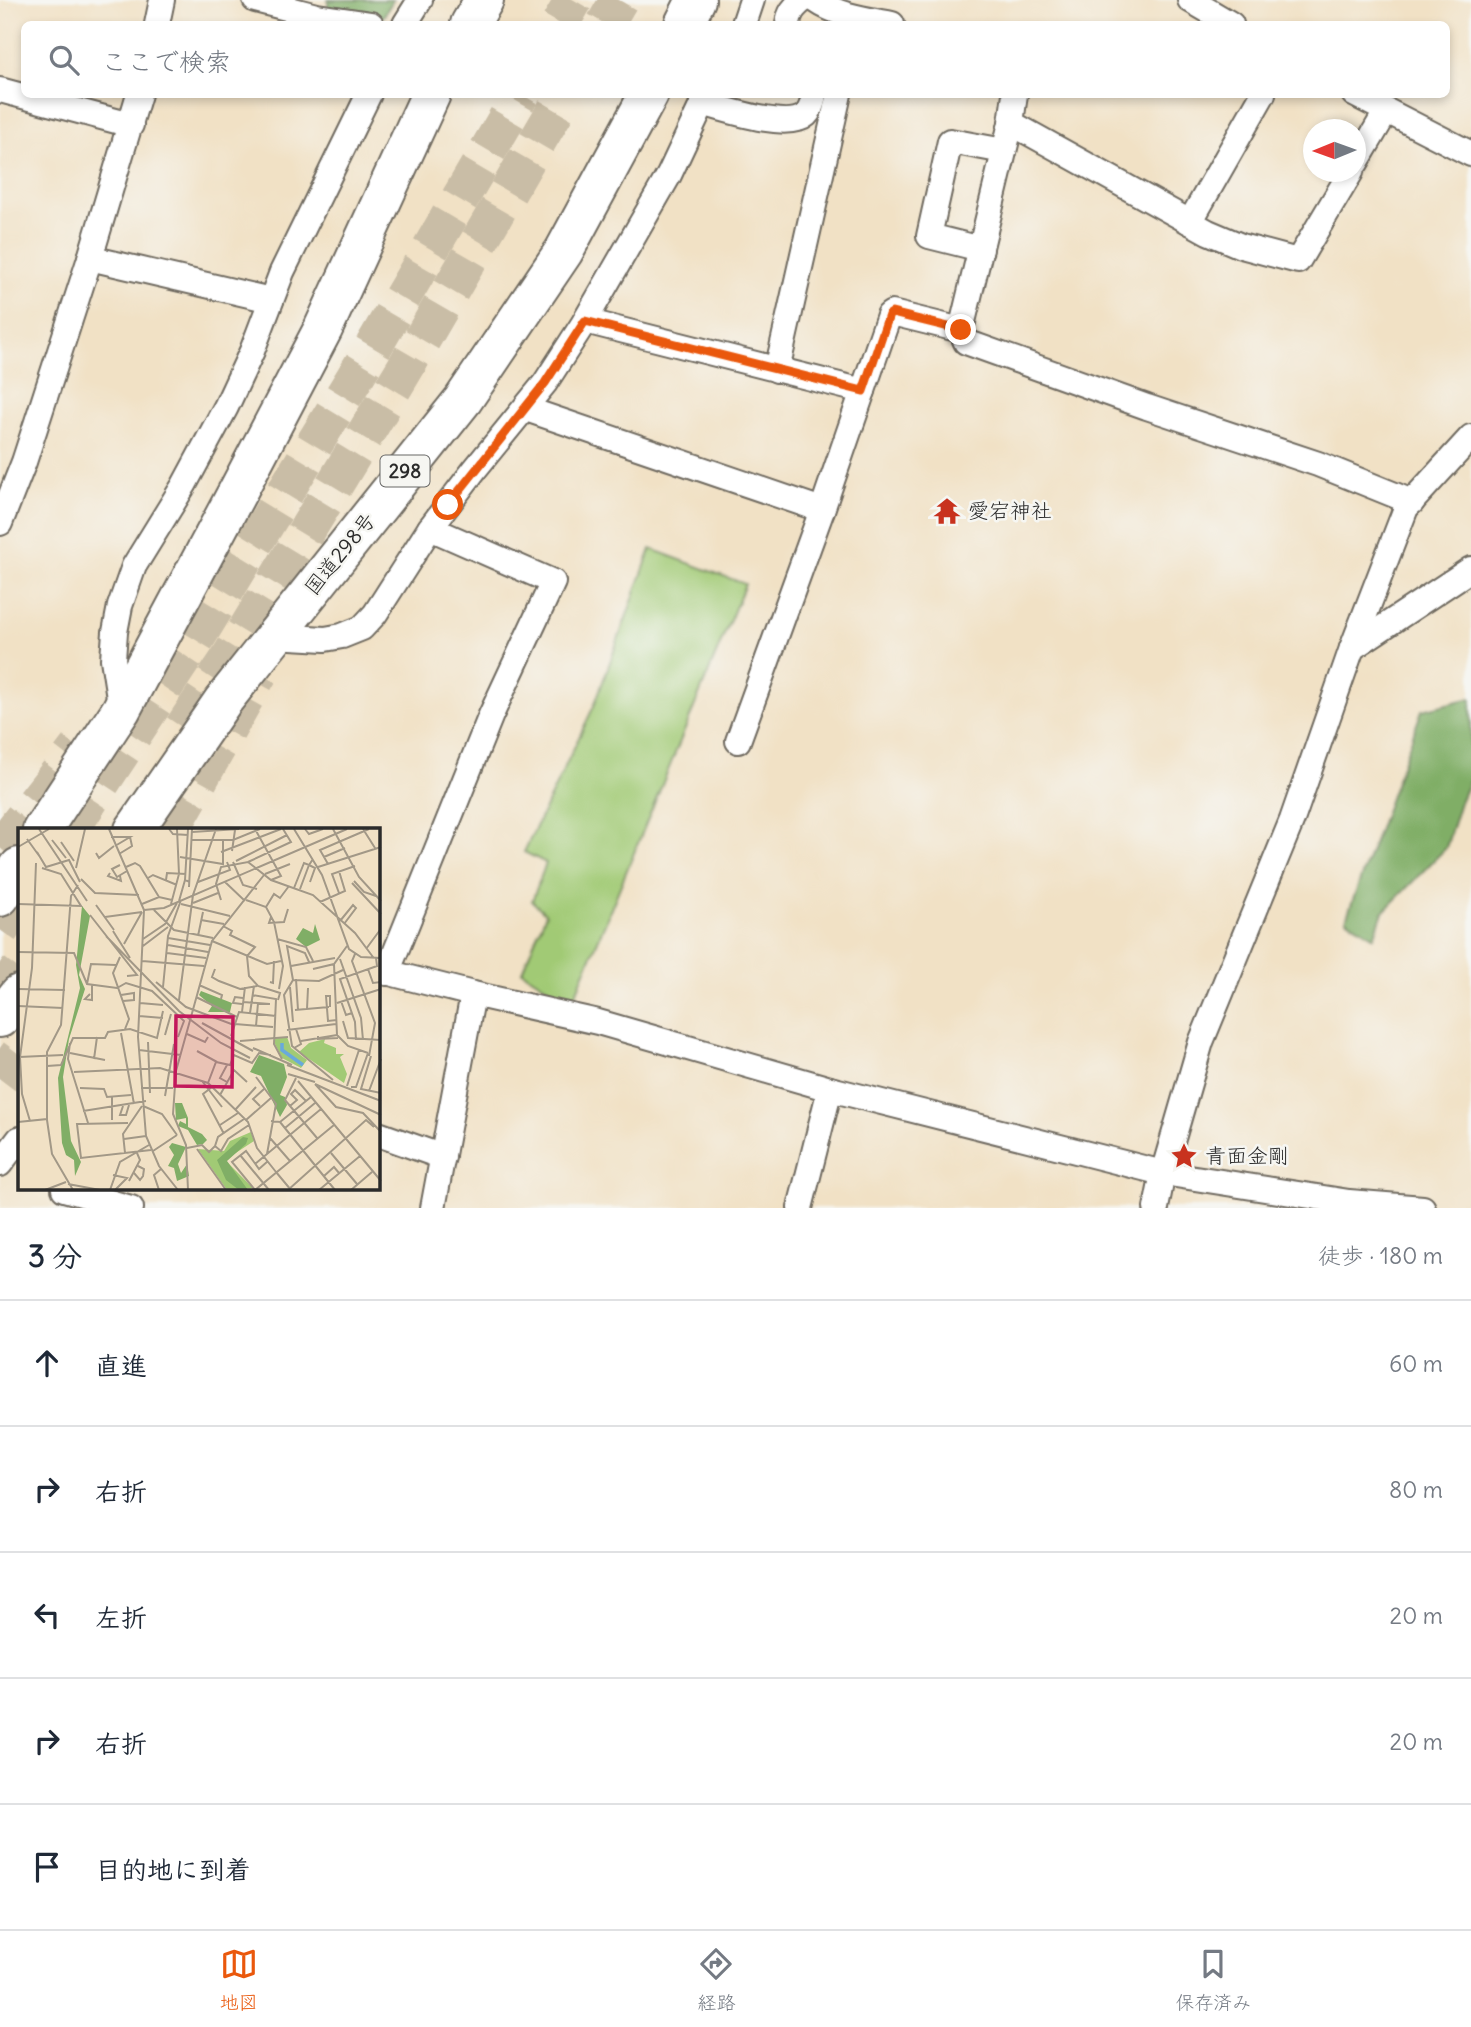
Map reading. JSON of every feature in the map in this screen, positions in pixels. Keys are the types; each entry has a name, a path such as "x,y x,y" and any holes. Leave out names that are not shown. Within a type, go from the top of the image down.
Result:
{"highway":[{"path":"472,21 484,0"},
{"path":"686,21 696,0"},
{"path":"43,828 121,710 323,329 429,98"},
{"name":"国道298号","path":"135,828 223,701 463,400 564,251 647,98"},
{"path":"0,897 18,869"},
{"path":"0,1018 18,994"}],"street":[{"path":"158,21 162,0"},
{"path":"255,0 317,16 351,21"},
{"path":"407,21 419,0"},
{"path":"745,21 752,0"},
{"path":"788,21 789,16 803,0"},
{"path":"815,0 855,21"},
{"path":"1196,1 1226,21"},
{"path":"0,90 21,96"},
{"path":"30,98 131,125"},
{"path":"0,523 24,462 138,98"},
{"path":"121,710 113,659 115,632 120,606 134,566 184,485 226,407 282,272 367,98"},
{"path":"274,636 325,639 342,636 362,628 375,614 430,528 475,468 526,409 585,321 669,176 704,99 767,119 794,121 806,115 814,98"},
{"path":"777,370 838,98"},
{"path":"1015,98 961,330 966,342 1147,407 1318,464 1412,502"},
{"path":"1190,222 1261,98"},
{"path":"1361,98 1471,154"},
{"path":"1366,146 1386,112"},
{"path":"1011,123 1190,222 1241,246 1298,261 1345,182"},
{"path":"981,248 929,236 950,141 1004,151"},
{"path":"90,258 271,300"},
{"path":"738,740 822,510 889,315 892,313 961,330"},
{"path":"585,321 863,391"},
{"path":"526,409 822,510"},
{"path":"1156,1208 1163,1172 1201,1042 1292,820 1352,649 1406,508 1471,437"},
{"path":"430,528 554,582 536,615 491,715 383,972 598,1022 830,1089 1163,1172 1349,1202 1423,1208"},
{"path":"1352,649 1471,569"},
{"path":"433,1208 473,995"},
{"path":"800,1208 830,1089"},
{"path":"380,1135 443,1157"},
{"path":"68,1190 131,1208"}],"green space":[{"path":"328,0 393,0 383,17 376,18 328,10"},
{"path":"651,549 745,584 572,1003 522,971 546,914 532,901 546,863 524,852 594,706"},
{"path":"1471,698 1471,777 1446,848 1383,912 1374,937 1346,919 1422,710"}],"tunnel":[{"path":"562,21 574,0"},
{"path":"607,21 619,0"},
{"path":"71,828 194,642 372,349 519,98"},
{"path":"183,728 227,662 404,370 563,98"},
{"path":"172,828 259,673"},
{"path":"0,848 78,748"},
{"path":"0,930 18,904"},
{"path":"0,994 18,970"},
{"path":"0,1079 18,1055"}],"place":[{"name":"愛宕神社","path":"947,511"},
{"name":"青面金剛","path":"1184,1156"}],"route":[{"path":"448,505 475,468 526,409 585,321 863,391 889,315 892,313 961,330"}]}
